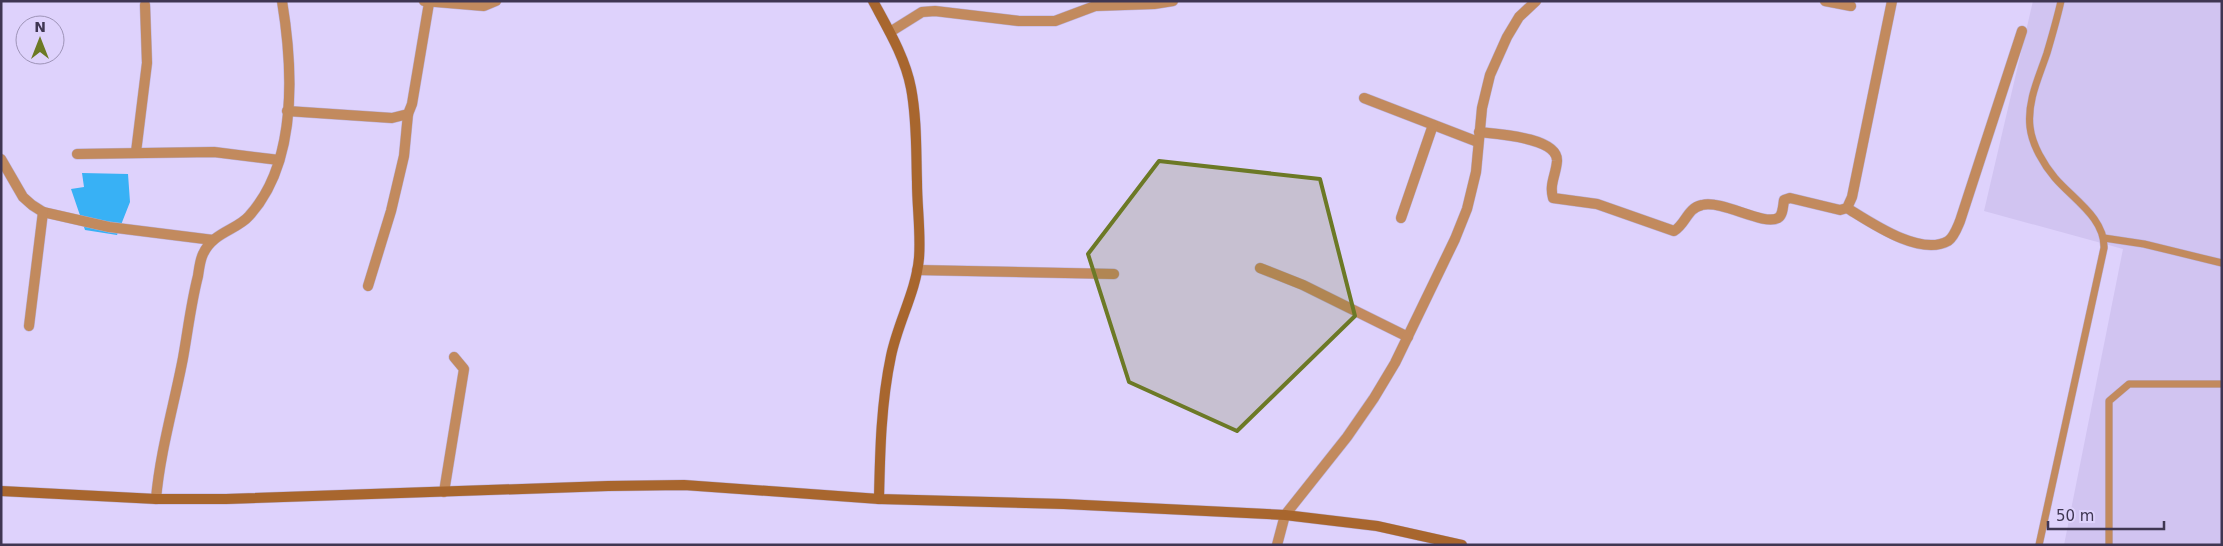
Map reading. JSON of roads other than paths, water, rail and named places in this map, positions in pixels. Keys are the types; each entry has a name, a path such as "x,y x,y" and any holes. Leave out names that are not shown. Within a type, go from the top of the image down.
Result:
{"street":[{"path":"156,499 158,473 183,356 191,304 203,254 213,240 248,217 263,197 279,160 288,111 290,65 282,1"},
{"path":"368,286 391,211 404,156 408,114 412,104 426,2 484,6 496,1"},
{"path":"873,1 901,54 911,87 915,115 919,222 915,284 891,355 882,414 879,499"},
{"path":"890,32 922,12 935,11 1019,21 1056,21 1095,6 1154,4 1174,1"},
{"path":"1825,1 1851,6"},
{"path":"1364,98 1434,125 1479,137 1503,134 1542,142 1554,150 1557,159 1552,179 1551,191 1553,198 1597,204 1674,231 1680,227 1692,209 1700,205 1721,205 1769,219 1777,219 1781,215 1784,200 1790,198 1840,210 1846,208 1852,197 1892,1"},
{"path":"1277,545 1285,514 1347,437 1395,363 1455,239 1467,208 1476,172 1482,108 1490,75 1518,17 1532,2"},
{"path":"136,152 147,63 145,6"},
{"path":"1846,208 1882,230 1907,240 1926,245 1949,241 1960,222 2022,30"},
{"path":"288,111 392,118 408,114"},
{"path":"1402,218 1434,125"},
{"path":"77,154 214,152 279,160"},
{"path":"1,159 23,197 43,212 109,227 213,240"},
{"path":"29,326 43,212"},
{"path":"1260,268 1304,285 1408,336"},
{"path":"917,270 1114,274"},
{"path":"444,492 464,369 454,357"},
{"path":"1,491 156,499 226,499 684,485 879,499 1064,504 1285,514 1377,526 1457,544"}],"lane":[{"path":"2039,545 2104,248 2104,238 2099,225 2088,211 2054,177 2033,143 2030,126 2031,105 2036,79 2046,55 2061,1"},
{"path":"2104,238 2144,244 2222,263"},
{"path":"2109,545 2109,401 2129,384 2222,384"}],"water":[{"path":"82,173 128,174 130,202 117,235 85,230 71,189 84,187"}]}
